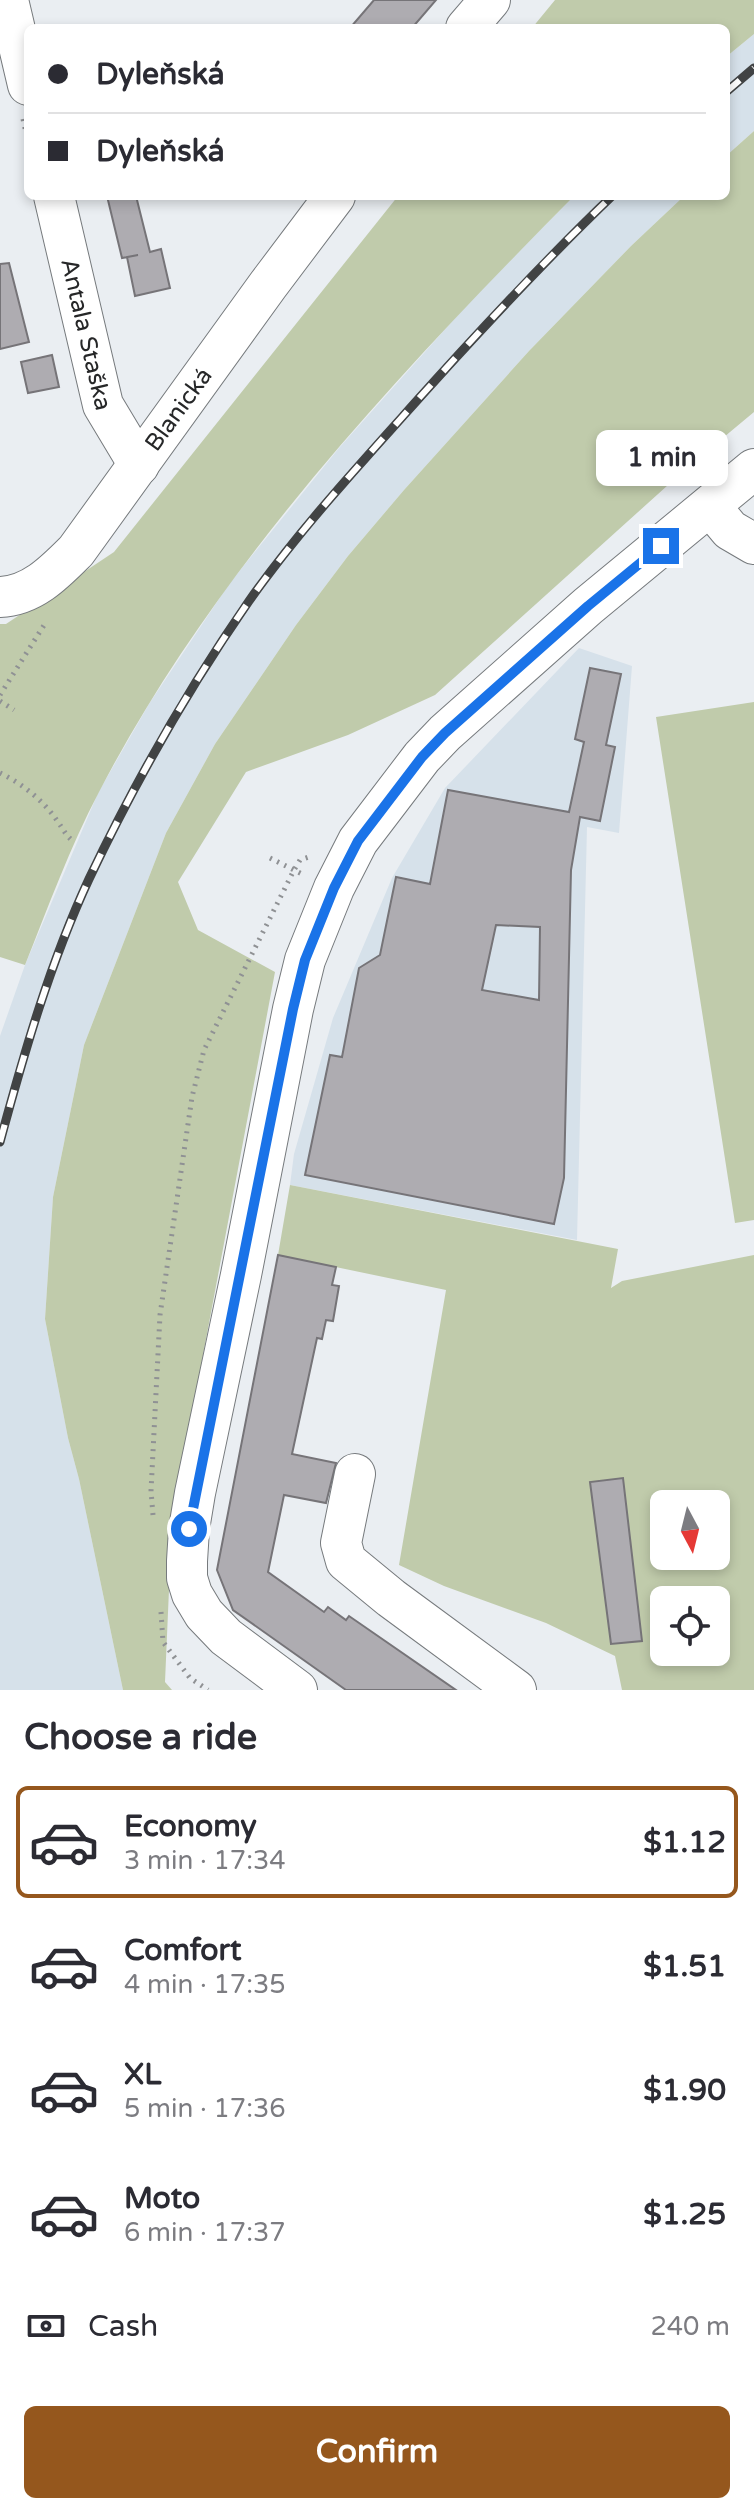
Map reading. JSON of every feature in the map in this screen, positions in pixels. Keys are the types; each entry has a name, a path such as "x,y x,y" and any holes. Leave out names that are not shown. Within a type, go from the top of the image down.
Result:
{"street":[{"path":"8,0 24,68"},
{"path":"469,24 490,0"},
{"name":"Antala Staška","path":"55,200 103,405 139,465"},
{"name":"Blanická","path":"0,597 15,597 48,578 76,551 332,200"},
{"path":"297,1690 214,1626 197,1606 192,1594 187,1578 187,1561 195,1493 290,1020 305,960 334,888 358,841 422,757 588,606 754,469"},
{"path":"710,506 730,530 754,544"},
{"path":"355,1474 341,1543 346,1561 516,1690"}],"path":[{"path":"0,701 14,710"},
{"path":"0,773 33,793 58,821 64,834 74,842"},
{"path":"153,1521 151,1491 160,1315 192,1097 204,1050 294,870 270,858"},
{"path":"161,1612 163,1642 190,1678 208,1690"}],"shaded area":[{"path":"754,34 754,131 730,152 730,54"},
{"path":"570,200 680,200 529,351 348,556 296,625 215,744 166,833 84,1045 53,1197 45,1319 123,1690 0,1690 0,1036 25,965 98,793 149,704 229,584 339,448 474,297"},
{"path":"579,648 632,666 619,833 587,827 577,1240 290,1185 294,1154 333,1018 392,878 445,788"}],"green space":[{"path":"555,0 754,0 754,34 730,54 730,24 535,24"},
{"path":"754,131 754,412 688,467 435,695 348,735 246,772 178,882 198,930 275,972 172,1520 165,1682 172,1690 123,1690 45,1319 53,1197 84,1045 166,833 215,744 296,625 348,556 529,351 680,200 730,200 730,152"},
{"path":"395,200 570,200 377,404 254,552 197,629 145,709 88,813 25,965 0,957 0,624 6,624 114,552"},
{"path":"754,702 754,1220 735,1223 656,717"},
{"path":"290,1185 618,1249 611,1288 622,1281 754,1255 754,1690 622,1690 615,1656 546,1623 444,1586 399,1565 446,1290 278,1255"}],"building":[{"path":"374,0 436,0 415,24 353,24"},
{"path":"108,200 137,200 150,252 161,249 170,288 135,296 127,257 122,258"},
{"path":"9,263 29,342 0,349 0,264"},
{"path":"52,355 59,387 28,393 21,362"},
{"path":"590,668 621,674 606,745 615,747 600,821 580,817 571,870 564,1178 554,1224 305,1175 330,1055 342,1057 359,968 380,955 396,877 430,884 448,790 569,812 584,742 575,739","holes":["496,925 540,927 539,1000 482,990"]},
{"path":"278,1255 336,1267 332,1285 339,1286 333,1321 326,1320 322,1339 317,1338 292,1454 336,1463 326,1503 284,1495 268,1572 324,1612 328,1607 346,1620 349,1616 456,1690 346,1690 233,1610 217,1570"},
{"path":"623,1478 642,1641 611,1644 590,1482"}],"railway":[{"path":"730,89 754,68"},
{"path":"0,1142 50,976 89,879 163,737 226,634 285,553 343,483 506,304 608,200"}],"route":[{"path":"189,1529 293,1009 305,960 334,888 358,841 422,757 588,606 661,546"}]}
